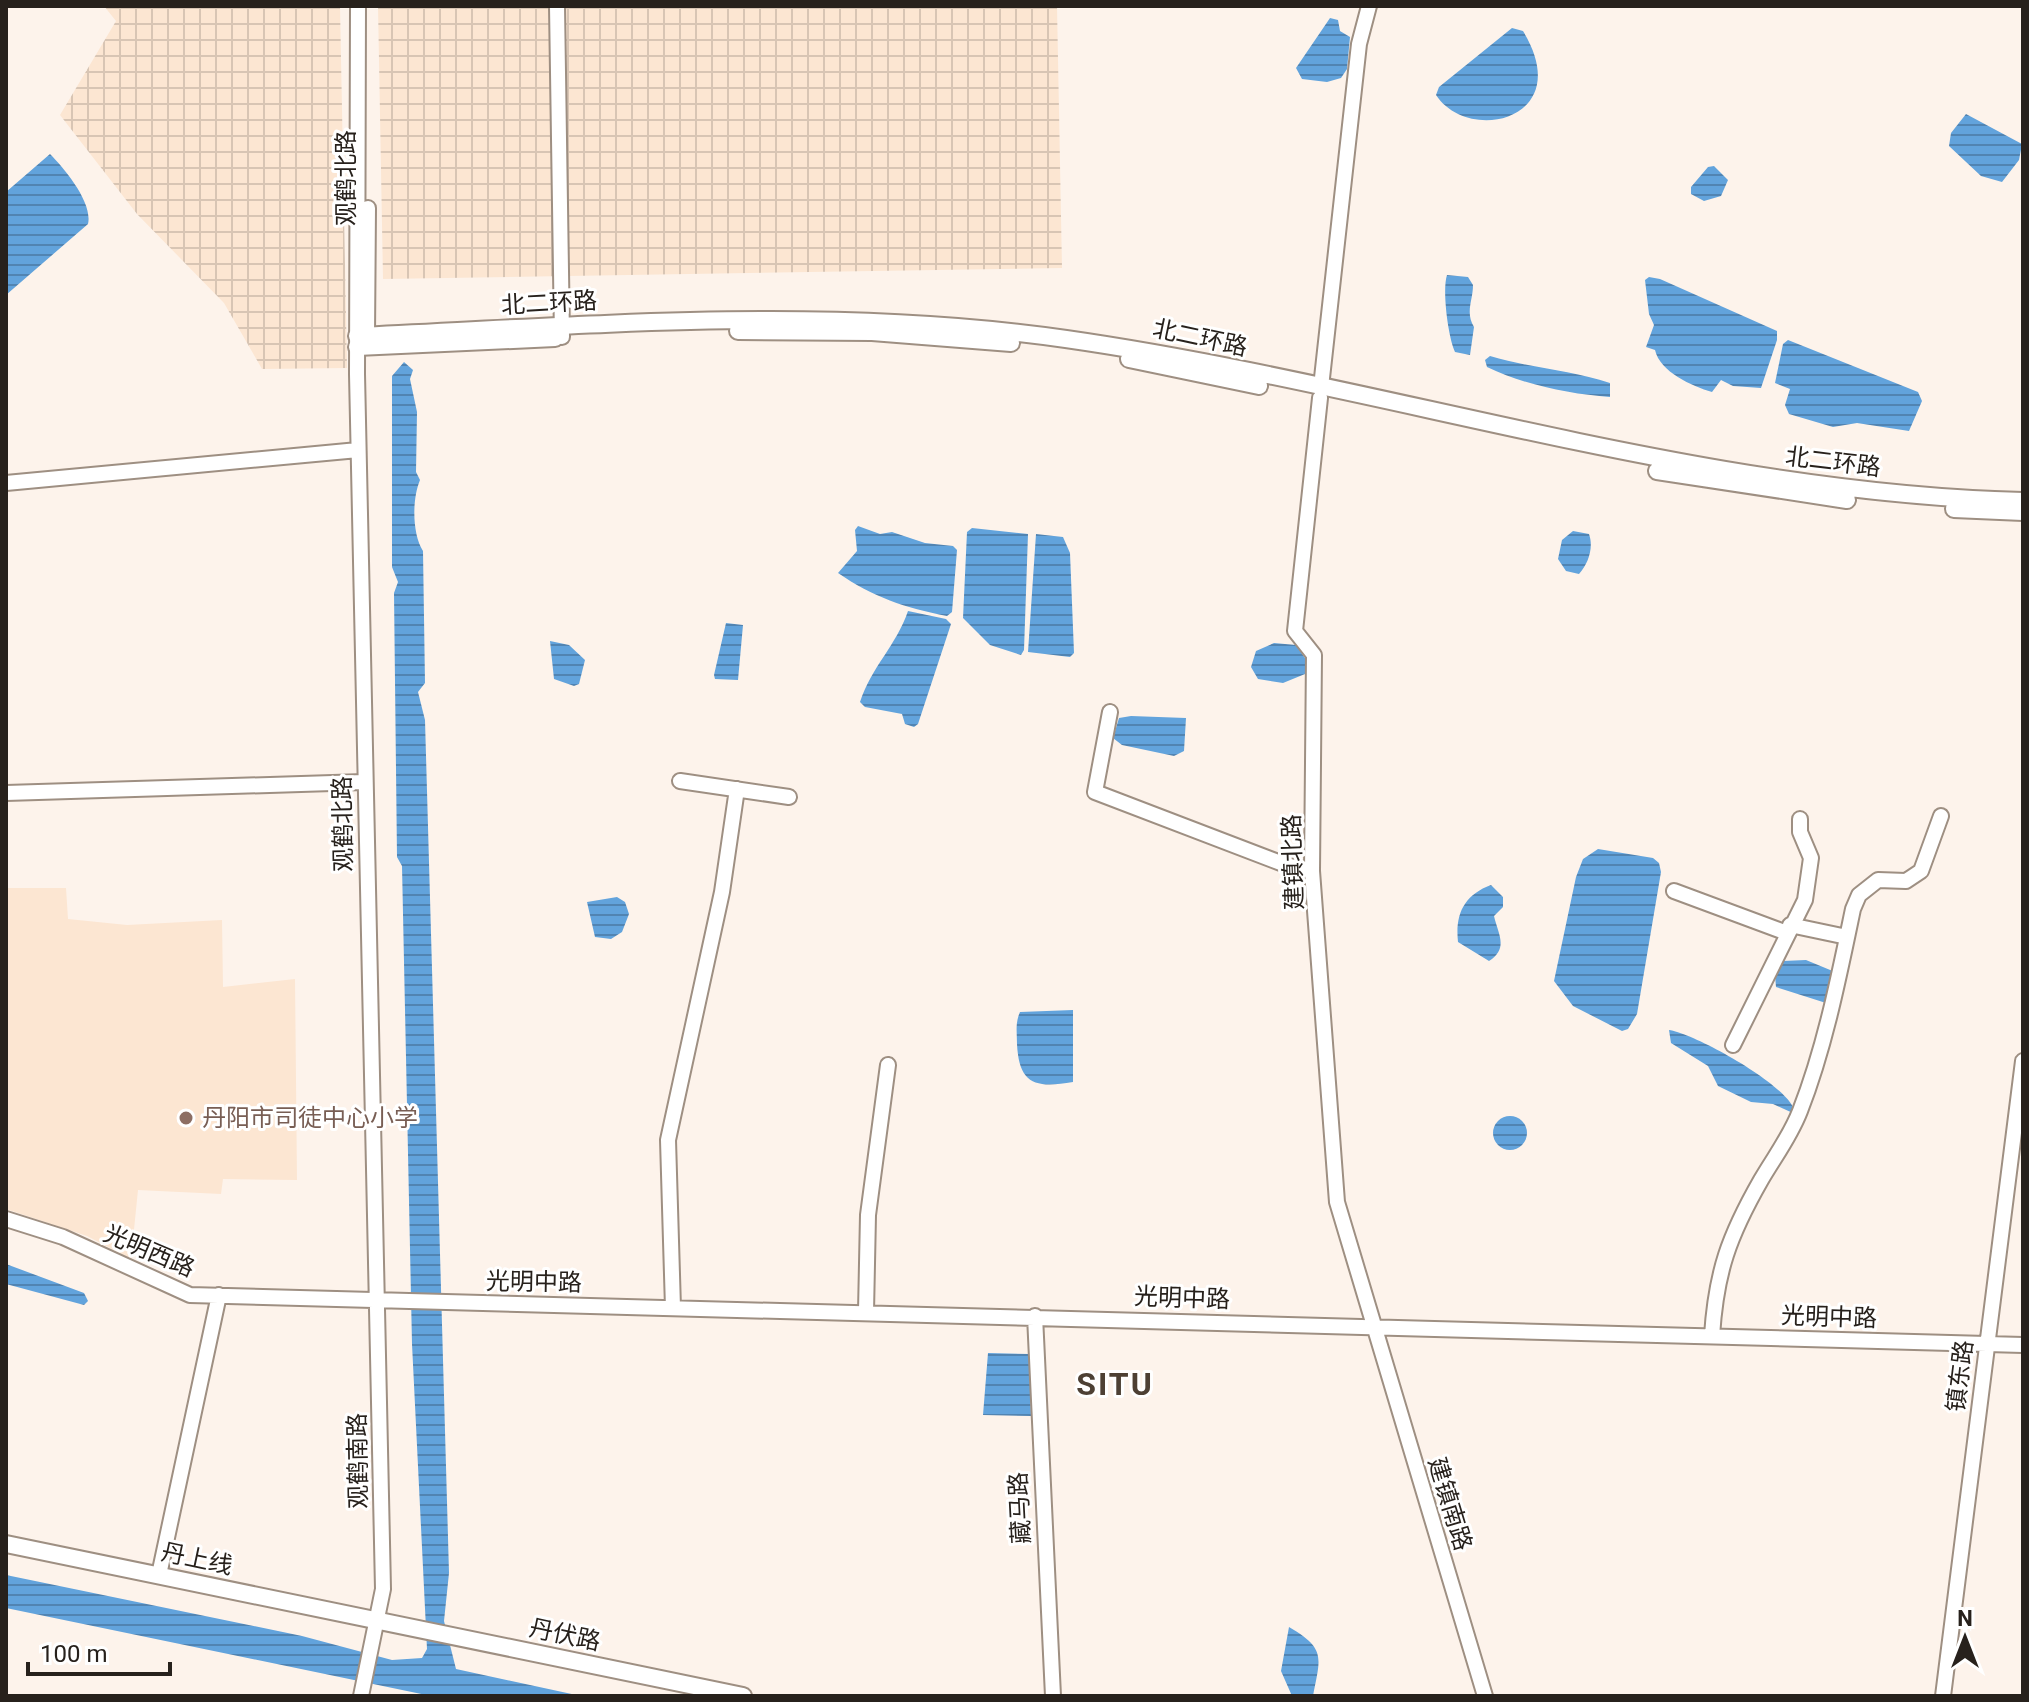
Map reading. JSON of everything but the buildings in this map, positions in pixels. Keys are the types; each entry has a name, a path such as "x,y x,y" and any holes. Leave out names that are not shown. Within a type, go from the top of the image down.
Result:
{"main road":[{"name":"北二环路","path":"360,339 562,332 781,330 979,339 1138,361 1320,393 1762,478 1936,497 2023,501"},
{"name":"北二环路","path":"1320,393 1668,473 1762,489 1936,508 2023,512"},
{"name":"丹上线","path":"6,1544 377,1621"},
{"name":"丹伏路","path":"377,1621 743,1696"}],"street":[{"name":"观鹤北路","path":"358,6 360,339"},
{"name":"观鹤北路","path":"368,6 358,450 376,1300"},
{"path":"557,6 562,332"},
{"name":"建镇北路","path":"1369,6 1359,44 1295,631 1314,655 1312,871 1337,1202 1372,1326"},
{"path":"6,483 358,450"},
{"path":"1110,712 1095,792 1286,865 1312,871"},
{"path":"680,781 789,797"},
{"path":"6,793 364,782"},
{"path":"673,1308 668,1140 722,892 737,789"},
{"path":"1712,1336 1715,1284 1720,1269 1731,1239 1762,1179 1788,1141 1802,1108 1859,895 1878,880 1906,881 1921,871 1941,816"},
{"path":"1733,1045 1805,900 1811,858 1800,832 1800,819"},
{"path":"1674,891 1788,929 1847,937"},
{"name":"镇东路","path":"1943,1696 2023,1061"},
{"path":"866,1312 868,1215 888,1065"},
{"name":"光明西路","path":"6,1219 63,1237 190,1295 376,1300"},
{"path":"159,1575 219,1295"},
{"name":"光明中路","path":"376,1300 2023,1345"},
{"name":"观鹤南路","path":"362,1694 383,1589 376,1300"},
{"name":"藏马路","path":"1035,1316 1053,1696"},
{"name":"建镇南路","path":"1372,1326 1485,1696"}],"shaded area":[{"path":"104,6 340,6 347,368 262,369 224,303 137,214 60,115 116,21"},
{"path":"378,6 1057,6 1062,268 383,279"},
{"name":"丹阳市司徒中心小学","path":"6,888 66,888 68,919 127,925 222,920 223,987 295,979 297,1180 223,1179 221,1194 138,1190 131,1259 87,1236 6,1209"}],"water":[{"path":"1330,18 1338,20 1340,31 1350,37 1347,69 1341,78 1327,82 1302,79 1296,68"},
{"path":"1512,28 1523,31 1536,61 1537,85 1528,103 1512,115 1492,120 1471,118 1451,110 1436,95 1439,87"},
{"path":"1966,114 2022,144 2019,160 2002,182 1981,176 1949,146 1951,133"},
{"path":"50,154 82,197 88,224 6,295 6,192"},
{"path":"1714,166 1728,180 1721,196 1704,201 1691,194 1691,187 1708,167"},
{"path":"1447,275 1468,277 1473,285 1470,311 1474,327 1470,355 1455,352 1452,345 1445,302"},
{"path":"1649,277 1660,279 1777,331 1777,340 1761,388 1733,386 1721,380 1712,392 1686,382 1663,365 1655,350 1646,347 1654,325 1649,314 1645,280"},
{"path":"1788,340 1918,392 1922,401 1909,431 1857,423 1833,427 1789,414 1785,405 1790,389 1775,383 1783,344"},
{"path":"1490,356 1610,383 1610,397 1563,391 1516,379 1487,367 1485,360"},
{"path":"404,362 413,370 410,379 417,412 416,472 420,480 414,516 423,551 425,683 418,692 425,720 449,1573 444,1621 456,1669 581,1696 431,1696 6,1608 6,1575 302,1636 392,1660 422,1658 427,1649 412,1344 402,866 397,857 394,593 398,582 392,567 392,376"},
{"path":"858,526 880,534 892,532 925,543 953,546 957,550 952,612 947,616 903,605 864,589 838,573 857,551 855,530"},
{"path":"972,528 1028,534 1024,650 1021,655 990,645 963,618 967,532"},
{"path":"1573,531 1589,534 1591,545 1585,566 1579,574 1566,571 1558,559 1562,540"},
{"path":"1036,534 1063,537 1070,553 1074,653 1070,657 1028,652"},
{"path":"908,611 946,619 951,624 918,724 914,727 905,724 902,714 865,707 860,702"},
{"path":"726,623 743,625 738,680 715,679 714,675"},
{"path":"550,641 569,645 585,660 579,684 574,686 554,679"},
{"path":"1274,643 1296,645 1305,658 1305,674 1283,683 1258,679 1251,667 1256,651"},
{"path":"1119,718 1186,718 1184,751 1174,756 1122,745 1113,738"},
{"path":"1598,849 1653,858 1659,863 1661,872 1637,1014 1628,1029 1622,1031 1573,1006 1554,981 1576,877 1583,859"},
{"path":"1491,885 1503,897 1503,907 1494,916 1499,951 1489,961 1458,942 1457,932 1460,914 1468,900"},
{"path":"617,897 625,902 629,914 622,932 611,939 595,937 587,902"},
{"path":"1806,960 1835,972 1826,1003 1776,987 1775,975 1783,961"},
{"path":"1073,1010 1073,1082 1048,1084 1031,1080 1025,1075 1018,1057 1017,1020 1020,1012"},
{"path":"1669,1030 1720,1051 1762,1077 1791,1103 1795,1114 1773,1104 1751,1102 1718,1086 1708,1066 1671,1043"},
{"path":"1510,1116 1522,1121 1527,1133 1522,1145 1510,1150 1498,1145 1493,1133 1498,1121"},
{"path":"6,1264 84,1293 88,1301 84,1305 6,1284"},
{"path":"988,1353 1029,1354 1031,1416 983,1415"},
{"path":"1289,1627 1310,1642 1318,1656 1313,1696 1292,1696 1281,1671"}],"place":[{"name":"丹阳市司徒中心小学","path":"186,1118"}],"district":[{"name":"SITU","path":"1115,1384"}]}
